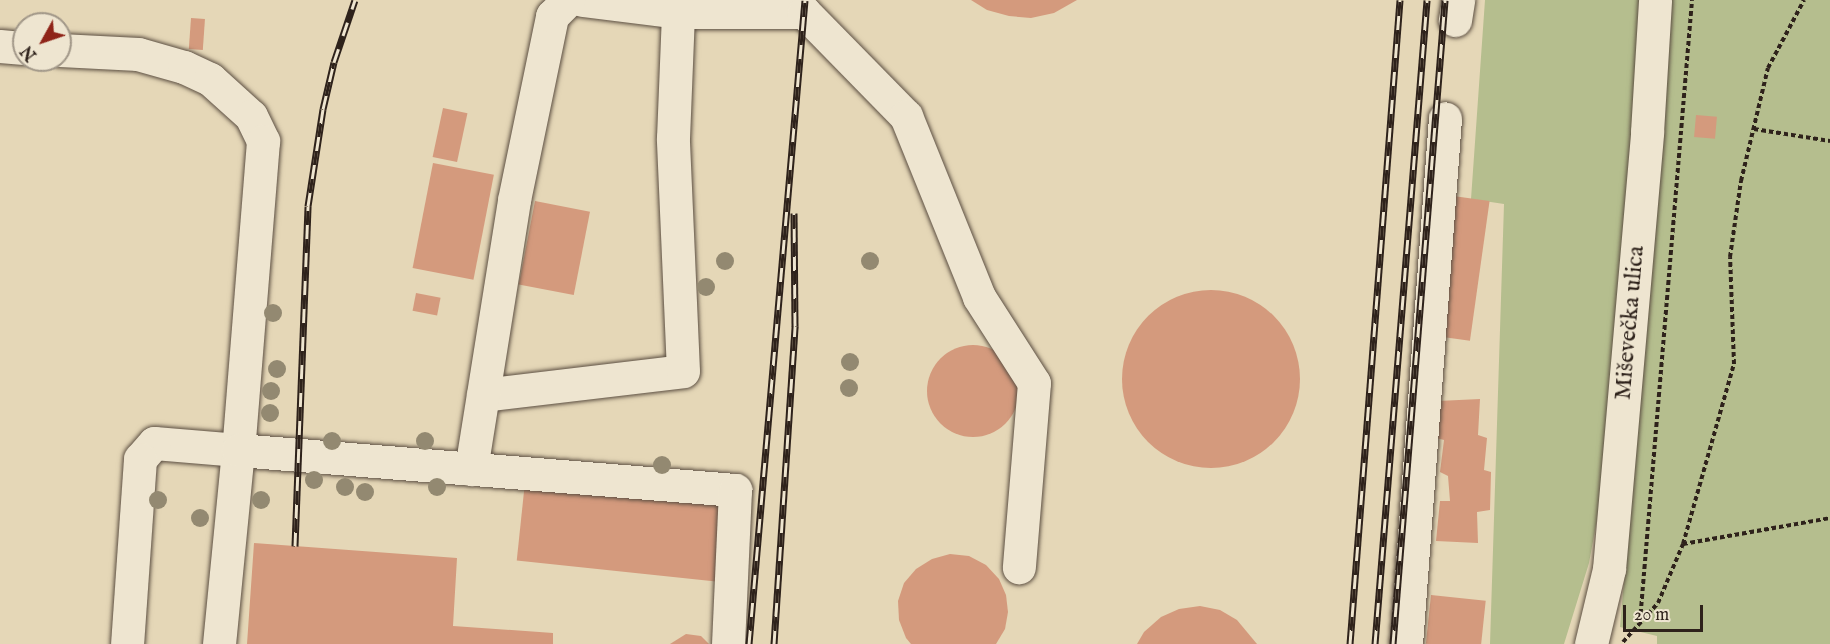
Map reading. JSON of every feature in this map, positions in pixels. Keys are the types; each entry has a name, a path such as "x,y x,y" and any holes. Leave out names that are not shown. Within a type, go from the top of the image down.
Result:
{"street":[{"path":"471,468 514,200 552,16 568,0"},
{"path":"582,0 678,12 804,12 906,116 979,297 1034,383 1019,567"},
{"name":"Miševečka ulica","path":"1591,644 1609,569 1647,132 1655,0"},
{"path":"483,395 683,371 673,138 678,12"},
{"path":"72,51 138,54 184,66 210,79 251,116 263,141 238,450 219,644"},
{"path":"1406,644 1445,118"},
{"path":"127,644 140,459 154,443 735,490 728,644"}],"path":[{"path":"1640,623 1640,596 1692,0"},
{"path":"1618,644 1625,640 1658,603 1683,544 1734,364 1730,257 1741,181 1768,68 1804,0"},
{"path":"1754,129 1830,141"},
{"path":"1683,544 1830,518"}],"green space":[{"path":"1485,0 1641,0 1612,438 1589,563 1564,644 1490,644 1504,204 1471,199"},
{"path":"1671,0 1830,0 1830,644 1657,644 1657,636 1620,627 1656,217"}],"building":[{"path":"971,0 1077,0 1054,13 1031,18 1009,16 987,10"},
{"path":"191,18 205,19 203,50 189,49"},
{"path":"443,108 467,113 457,162 433,157"},
{"path":"1696,115 1717,117 1715,139 1694,137"},
{"path":"433,163 494,175 473,280 413,268"},
{"path":"1446,195 1490,201 1470,341 1426,335"},
{"path":"535,201 590,212 574,295 519,284"},
{"path":"1211,290 1228,291 1245,296 1274,316 1294,345 1299,362 1299,396 1294,413 1274,442 1245,462 1228,467 1211,468 1194,467 1177,462 1148,442 1128,413 1123,396 1122,379 1123,362 1128,345 1148,316 1177,296 1194,291"},
{"path":"416,293 441,298 437,315 413,311"},
{"path":"973,345 991,348 1006,358 1016,373 1019,391 1016,409 1006,424 991,434 973,437 955,434 940,424 930,409 927,391 930,373 940,358 955,348"},
{"path":"1480,399 1478,435 1487,438 1484,470 1491,472 1490,510 1477,512 1478,543 1436,541 1440,501 1450,501 1448,476 1440,472 1444,440 1436,438 1438,401"},
{"path":"525,482 729,503 721,582 517,561"},
{"path":"254,543 457,558 453,626 553,633 553,644 247,644"},
{"path":"950,554 969,556 986,565 999,579 1006,595 1008,612 1005,629 996,644 911,644 906,638 899,620 898,601 904,583 916,569 932,559"},
{"path":"1431,595 1486,601 1481,644 1426,644"},
{"path":"1200,606 1220,610 1237,620 1257,644 1137,644 1144,632 1161,617 1179,609"},
{"path":"686,634 701,636 709,644 670,644"}],"railway":[{"path":"295,546 308,206 323,109 334,62 355,0"},
{"path":"749,644 805,0"},
{"path":"1350,644 1400,0"},
{"path":"1375,644 1427,0"},
{"path":"1393,644 1445,0"},
{"path":"774,644 795,326 794,213"}]}
